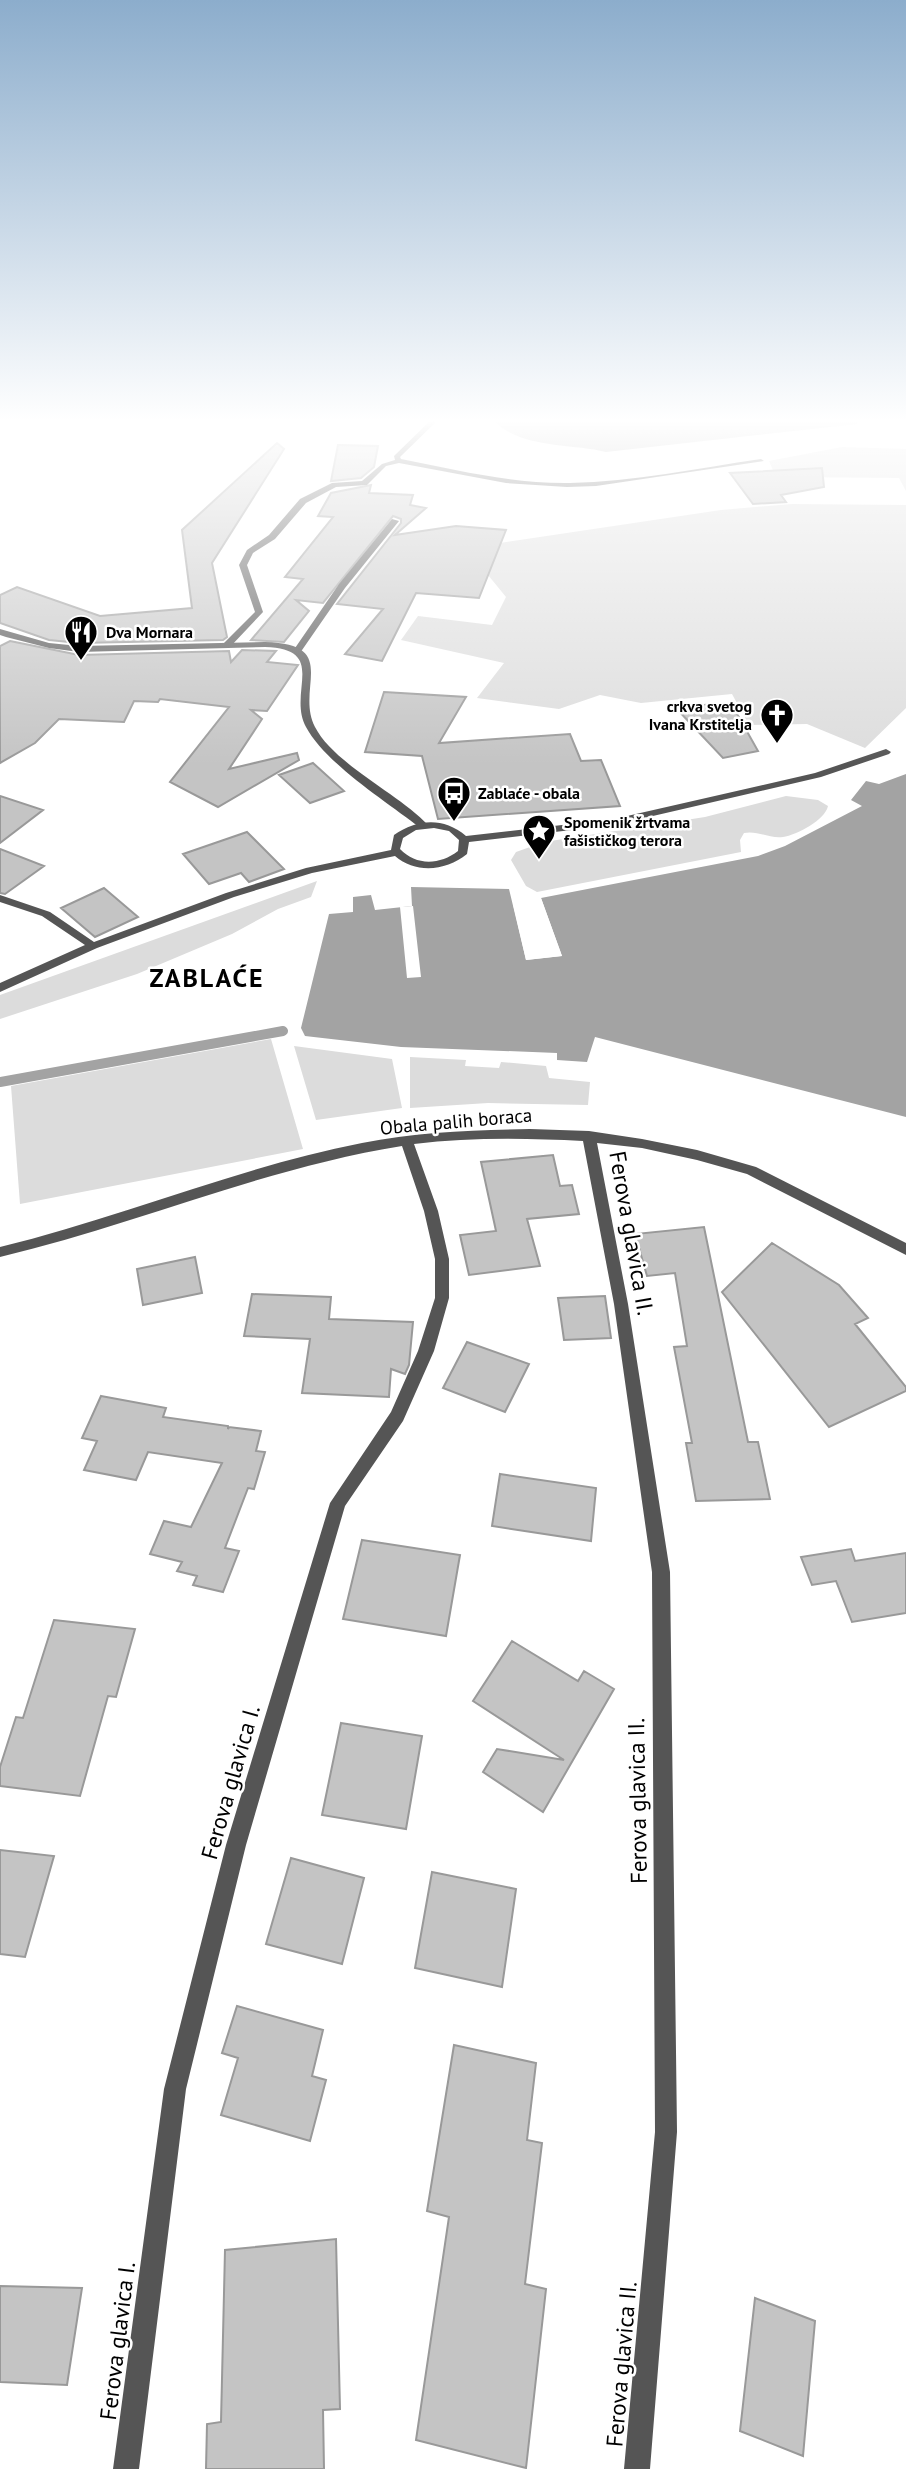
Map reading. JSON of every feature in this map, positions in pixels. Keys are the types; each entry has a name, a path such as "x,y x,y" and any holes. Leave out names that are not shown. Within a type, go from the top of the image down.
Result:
{"street":[{"path":"227,645 259,612 258,602 247,582 243,565 250,552 274,535"},
{"path":"297,650 342,586 384,535"},
{"path":"0,632 39,643 75,649 271,645 297,650 305,658 307,666 308,724 317,738 335,756 423,825"},
{"path":"464,839 463,852 449,862 439,864 416,864 407,860 397,852 395,843 404,831 423,825 453,829 464,839 614,822 807,778 886,752"},
{"path":"0,988 93,946 288,876 397,852"},
{"path":"0,898 46,914 93,946"},
{"name":"Obala palih boraca","path":"0,1252 63,1237 309,1160 406,1140 522,1132 589,1136 652,1144 754,1171 906,1250"},
{"name":"Ferova glavica II.","path":"589,1136 621,1304 661,1572 666,2132 637,2469"},
{"name":"Ferova glavica I.","path":"126,2469 175,2089 236,1845 338,1503 397,1416 426,1351 442,1298 442,1259 434,1223 406,1140"}],"shaded area":[{"path":"552,535 906,535 906,708 865,748 807,724 749,725 732,694 641,703 600,695 559,709 477,698 504,663 401,640 418,616 492,625 506,597 466,548"},
{"path":"906,774 906,1117 595,1037 587,1062 557,1060 557,1053 401,1047 305,1036 301,1028 329,914 353,912 353,897 371,895 375,910 412,906 411,887 509,889 526,960 562,956 541,898 758,856 785,846 862,806 851,800 866,781 879,784"},
{"path":"786,796 818,800 828,806 816,821 789,836 744,833 740,840 741,852 537,892 526,886 511,860 516,852 544,842 705,817"},
{"path":"317,881 311,897 278,909 232,934 137,974 0,1019 0,995"},
{"path":"271,1039 303,1149 20,1204 11,1086"},
{"path":"294,1046 392,1059 402,1108 316,1120"},
{"path":"410,1057 466,1060 465,1066 499,1068 501,1062 546,1066 549,1078 590,1082 588,1105 488,1103 410,1108"}],"pier":[{"path":"541,898 562,956 526,960 513,904 516,904 528,957 557,953 538,899"},
{"path":"413,906 421,977 407,978 400,907"}],"building":[{"path":"183,535 230,535 212,563 227,637 223,640 79,643 49,640 0,623 0,595 17,587 100,616 192,608"},
{"path":"318,535 378,535 323,603 296,600 309,611 284,642 251,640 303,579 285,577"},
{"path":"391,535 504,535 479,598 416,593 382,661 345,654 383,609 337,604"},
{"path":"10,641 79,655 229,651 231,662 242,650 276,651 267,662 298,665 267,711 251,710 262,719 229,769 297,753 299,760 218,807 170,782 229,707 160,699 158,702 134,701 124,722 59,719 35,743 0,763 0,646"},
{"path":"384,692 466,697 439,743 570,734 581,761 601,760 620,806 438,819 422,756 365,752"},
{"path":"731,703 758,751 723,758 675,707"},
{"path":"313,763 344,791 310,803 279,775"},
{"path":"0,796 43,810 0,843"},
{"path":"247,832 284,869 249,882 241,873 209,884 183,854"},
{"path":"0,849 44,866 5,894 0,893"},
{"path":"104,888 138,917 95,937 61,908"},
{"path":"553,1155 560,1186 572,1185 579,1214 527,1219 540,1266 469,1275 460,1235 496,1231 481,1162"},
{"path":"704,1227 748,1442 758,1442 770,1499 696,1501 686,1443 692,1443 674,1347 687,1346 675,1273 647,1276 635,1234"},
{"path":"772,1243 839,1285 868,1318 855,1324 906,1387 906,1391 829,1427 722,1292"},
{"path":"195,1257 202,1293 143,1305 137,1269"},
{"path":"252,1294 331,1297 329,1319 413,1322 409,1365 405,1374 391,1369 389,1397 302,1393 310,1339 244,1336"},
{"path":"605,1296 611,1338 564,1340 558,1298"},
{"path":"467,1342 529,1364 505,1412 443,1388"},
{"path":"101,1396 166,1408 163,1417 228,1426 228,1429 261,1431 256,1451 265,1452 254,1489 248,1488 225,1548 239,1551 223,1592 193,1585 197,1576 177,1571 182,1562 150,1554 164,1521 191,1527 222,1463 148,1452 136,1480 84,1470 97,1441 82,1438"},
{"path":"500,1474 596,1488 591,1541 492,1526"},
{"path":"362,1540 460,1555 446,1636 343,1619"},
{"path":"851,1549 855,1561 906,1553 906,1613 852,1622 836,1581 812,1585 801,1557"},
{"path":"54,1620 135,1629 116,1697 108,1696 80,1796 0,1786 0,1767 16,1717 23,1718"},
{"path":"512,1641 578,1681 584,1671 614,1689 543,1812 483,1772 497,1749 564,1760 473,1701"},
{"path":"341,1723 422,1736 406,1829 322,1815"},
{"path":"0,1850 54,1856 25,1957 0,1954"},
{"path":"291,1858 364,1878 342,1964 266,1944"},
{"path":"432,1872 516,1889 502,1987 415,1968"},
{"path":"237,2006 323,2030 312,2076 326,2080 310,2141 221,2115 238,2058 222,2053"},
{"path":"454,2045 536,2063 527,2140 542,2143 525,2284 546,2289 526,2468 416,2440 449,2217 427,2211"},
{"path":"336,2239 340,2409 323,2410 324,2469 206,2469 207,2424 221,2422 225,2250"},
{"path":"0,2286 82,2288 67,2385 0,2382"},
{"path":"755,2298 815,2321 803,2456 740,2431"}],"waterway":[{"path":"0,1082 283,1031"}],"place":[{"name":"Dva Mornara","path":"81,662"},
{"name":"crkva svetog Ivana Krstitelja","path":"777,745"},
{"name":"Zablaće - obala","path":"454,823"},
{"name":"Spomenik žrtvama fašističkog terora","path":"539,861"}],"district":[{"name":"ZABLAĆE","path":"207,977"}]}
